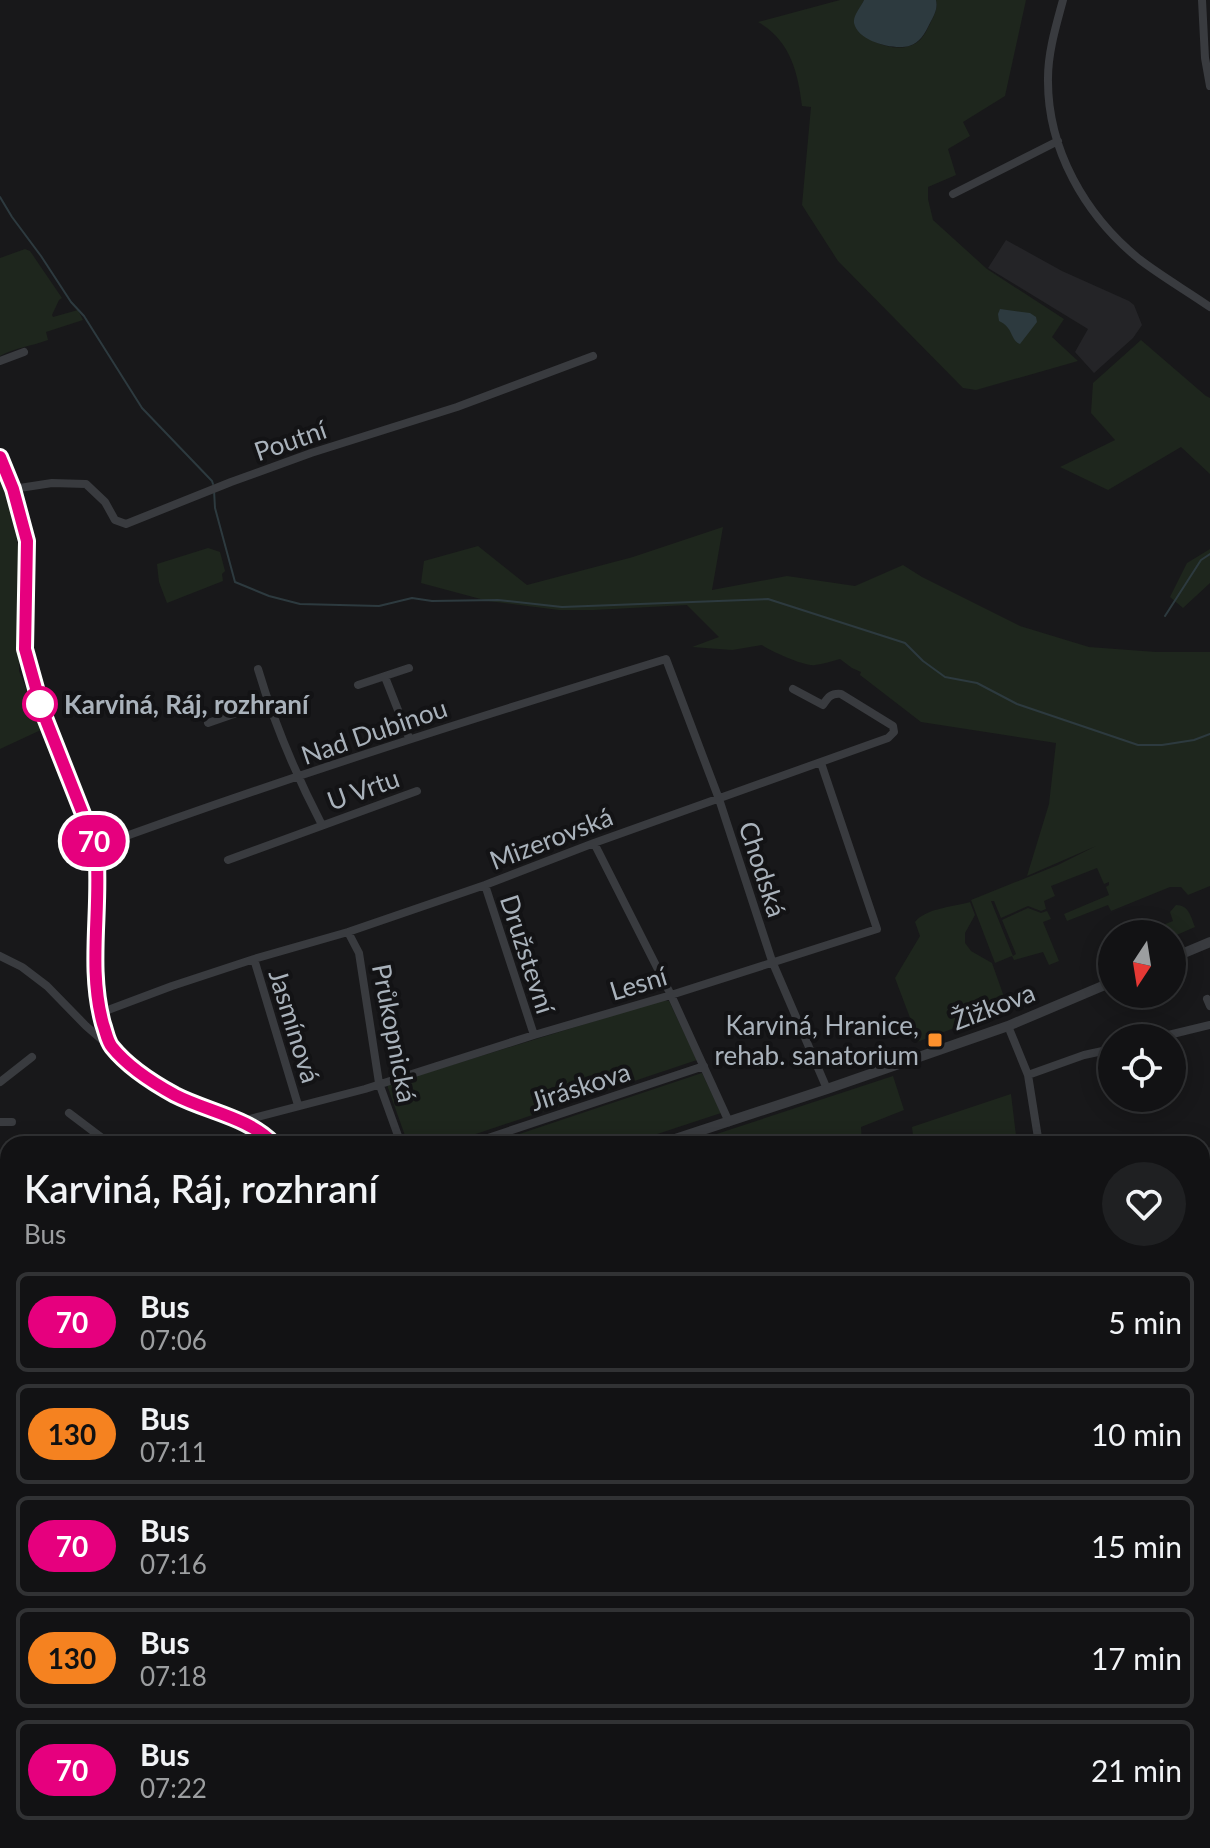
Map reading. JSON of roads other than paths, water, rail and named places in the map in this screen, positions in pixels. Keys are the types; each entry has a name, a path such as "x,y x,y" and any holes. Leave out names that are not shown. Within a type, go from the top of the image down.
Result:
{"street":[{"path":"1063,0 1052,38 1048,79 1052,120 1064,163 1087,205 1112,234 1139,259 1210,307"},
{"path":"1202,0 1210,86"},
{"path":"953,194 1058,141"},
{"path":"0,361 24,352"},
{"name":"Poutní","path":"13,489 52,483 86,484 105,502 115,520 126,524 311,453 457,407 593,356"},
{"path":"0,457 13,489 27,541 26,659 42,710 96,847 96,990 109,1045"},
{"name":"Nad Dubinou","path":"96,847 409,738 666,659"},
{"name":"Chodská","path":"666,659 719,799 772,961 827,1089"},
{"path":"358,685 409,668"},
{"name":"U Vrtu","path":"258,669 298,777 322,825"},
{"path":"385,677 409,738"},
{"name":"Mizerovská","path":"100,1013 172,986 348,932 485,885 888,738 894,732 893,726 841,694 834,693 823,705 793,689"},
{"path":"208,723 268,702"},
{"name":"Lesní","path":"242,1121 365,1089 877,929 821,763"},
{"name":"U Vrtu","path":"228,860 417,791"},
{"path":"594,843 671,995 729,1122"},
{"name":"Družstevní","path":"485,885 534,1035"},
{"name":"Průkopnická","path":"348,932 359,953 379,1083 398,1136"},
{"path":"1186,952 1210,942"},
{"path":"0,956 22,967 47,986 86,1026 160,1087 182,1099 242,1121 263,1136"},
{"name":"Jasmínová","path":"254,959 298,1105"},
{"name":"Žižkova","path":"685,1136 1008,1026 1098,988"},
{"path":"1186,1031 1210,1025"},
{"path":"1008,1026 1028,1075 1038,1136"},
{"path":"1028,1075 1098,1052"},
{"path":"0,1082 32,1057"},
{"name":"Jiráskova","path":"494,1136 704,1066"},
{"path":"69,1113 99,1136"},
{"path":"0,1122 12,1122"}],"waterway":[{"path":"0,197 71,302 84,316 142,408 213,484"},
{"path":"214,490 215,508 235,582 300,604 379,606 412,598 432,601 498,600 562,607 768,599 905,643 945,677 977,683 1017,704 1138,745 1162,745 1210,734"},
{"path":"1165,616 1201,560 1210,554"}],"place":[{"name":"Karviná, Ráj, rozhraní","path":"40,704"},
{"name":"Karviná, Hranice, rehab. sanatorium","path":"935,1040"}]}
